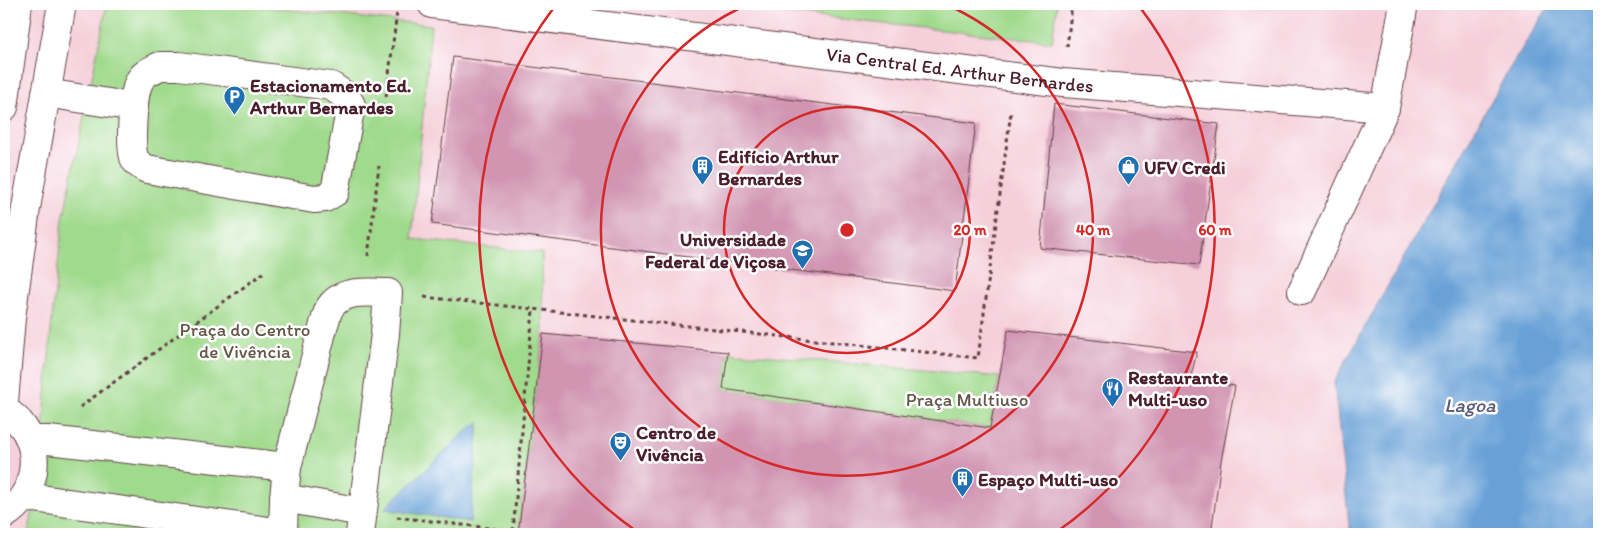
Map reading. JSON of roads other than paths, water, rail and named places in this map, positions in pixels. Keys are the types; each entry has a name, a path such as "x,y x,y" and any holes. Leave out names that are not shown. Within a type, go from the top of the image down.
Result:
{"main road":[{"path":"4,107 18,4"},
{"path":"4,402 11,318 26,208 62,4"},
{"name":"Via Central Ed. Arthur Bernardes","path":"432,4 1063,83 1385,108"},
{"path":"1302,291 1385,108 1404,4"},
{"path":"160,66 179,66 331,86 346,96 351,105 335,192 325,198 314,199 148,170 135,159 131,147 134,107 139,82 147,72 160,66"},
{"path":"46,93 134,107"},
{"path":"13,507 35,498 283,534 284,498 287,467 324,324 330,308 339,298 352,293 388,294 385,334 361,523 284,498"},
{"path":"4,409 19,422 30,440 34,459 32,481 13,507"},
{"path":"30,440 48,440 287,467"}],"water":[{"name":"Lagoa","path":"1550,4 1599,4 1599,534 1350,534 1334,382 1508,71"},
{"path":"479,422 470,522 384,509 464,433"}],"place":[{"name":"Estacionamento Ed. Arthur Bernardes","path":"234,115"},
{"name":"Edifício Arthur Bernardes","path":"702,186"},
{"name":"UFV Credi","path":"1128,186"},
{"name":"Universidade Federal de Viçosa","path":"802,269"},
{"name":"Restaurante Multi-uso","path":"1112,407"},
{"name":"Centro de Vivência","path":"620,462"},
{"name":"Espaço Multi-uso","path":"962,498"}],"park label":[{"name":"Praça do Centro de Vivência","path":"245,340"},
{"name":"Praça Multiuso","path":"967,399"}]}
